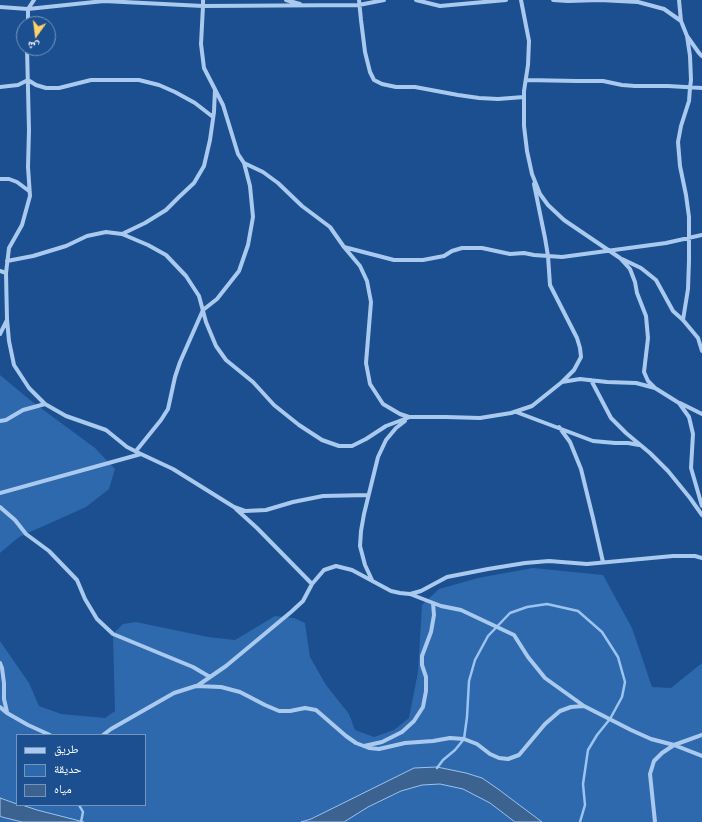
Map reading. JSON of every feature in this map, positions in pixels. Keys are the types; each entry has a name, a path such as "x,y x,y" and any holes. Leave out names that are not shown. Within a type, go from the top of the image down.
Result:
{"street":[{"path":"28,16 28,9 34,0"},
{"path":"136,451 161,420 168,408 180,362 203,310 216,299 239,271 248,245 253,217 250,186 244,163 238,154 223,105 204,68 201,44 204,6 203,0"},
{"path":"286,0 306,6"},
{"path":"359,0 365,52 370,72 374,80 382,84 396,87 416,87 479,98 498,99 524,97"},
{"path":"0,7 28,9 104,1 204,6 359,6 384,0"},
{"path":"416,0 440,6 506,0"},
{"path":"244,163 263,172 273,179 302,206 330,227 360,266 367,281 371,302 366,363 370,384 384,404 400,414 410,417 446,416 480,418 511,413 532,406 562,382 574,370 581,357 577,338 550,285 548,256 544,231 527,151 524,126 524,91 528,65 529,41 521,0"},
{"path":"553,0 638,2 664,9 681,20"},
{"path":"679,0 681,20 687,36 691,72 689,101 681,126 678,142 680,166 689,218 688,288 683,320"},
{"path":"687,36 702,56"},
{"path":"27,56 29,130 28,167 30,196 22,224 9,248 6,273 7,319 9,341 14,365 29,388 45,404 66,416 106,430 127,447 173,469 234,507 257,528 312,584"},
{"path":"28,80 36,85 46,88 60,88 91,80 139,80 159,85 175,92 195,103 213,117"},
{"path":"0,87 18,85 28,80"},
{"path":"526,80 603,81 635,86 702,88"},
{"path":"122,234 145,223 166,210 194,183 204,166 210,140 215,89"},
{"path":"532,174 540,194 548,205 564,220 610,252 641,268 656,280 672,311 683,320 698,338 702,351"},
{"path":"0,179 9,179 17,182 29,191"},
{"path":"7,261 40,254 66,246 87,236 106,232 122,234 148,245 166,255 186,276 199,296 206,322 216,346 226,360 253,382 274,405 299,425 322,440 339,446 352,446 386,426 410,417"},
{"path":"344,246 394,260 422,260 444,256 452,251 462,248 482,248 510,254 524,253 562,258 666,243 702,235"},
{"path":"620,258 630,270 636,282 637,293 646,316 648,338 644,372 648,381 655,388 679,403 702,414"},
{"path":"0,271 6,273"},
{"path":"0,334 7,319"},
{"path":"562,382 580,379 636,383 655,388"},
{"path":"591,380 611,418 626,434 650,453 668,471 702,515"},
{"path":"679,403 689,417 693,434 691,468 702,506"},
{"path":"0,421 6,420 23,410 45,404"},
{"path":"515,412 593,440 640,445"},
{"path":"372,580 365,565 360,546 361,531 368,495 378,457 386,440 396,428 410,417"},
{"path":"559,428 570,442 581,469 604,562"},
{"path":"0,493 141,454"},
{"path":"234,507 245,511 266,510 293,502 323,496 368,495"},
{"path":"0,508 15,520 26,534 49,551 77,580 85,599 97,619 113,634 193,667 210,677"},
{"path":"410,594 421,591 447,577 525,563 549,562 587,564 673,556 695,556 702,558"},
{"path":"104,734 174,693 196,686 226,666 303,601 312,584 324,570 336,566 352,570 390,591 410,594 441,606 461,610 514,634 528,657 545,678 584,706 651,739 674,745 702,756"},
{"path":"364,746 382,742 402,732 414,721 423,706 426,691 426,677 422,664 422,656 431,632 434,615 433,603"},
{"path":"0,663 2,668 4,699 7,713"},
{"path":"196,686 221,687 240,692 265,705 279,710 290,711 305,708 316,710 346,736 356,743 369,748 379,749 405,743 450,738 464,739 477,744 490,754 499,758 508,759 519,755 545,724 560,711 571,707 584,706"},
{"path":"0,707 7,713 28,725 48,734"},
{"path":"655,822 650,774 654,761 662,753 674,745 702,735"}],"green space":[{"path":"0,375 30,400 95,448 115,469 109,489 86,507 19,537 0,553"},
{"path":"533,568 603,575 632,628 652,687 671,688 702,663 702,822 542,822 482,778 437,767 414,768 311,819 301,822 84,822 25,806 146,806 146,734 16,734 16,804 0,798 0,641 29,683 39,706 61,714 105,718 115,711 113,634 123,624 136,622 208,637 235,640 275,616 294,618 305,623 310,657 326,685 349,714 355,730 374,737 394,730 409,718 418,672 422,605 439,589 478,578"},
{"path":"440,784 463,789 490,803 515,822 344,822 368,807 401,791 422,785"},
{"path":"0,816 2,817 22,822 0,822"}],"water":[{"path":"437,767 482,778 542,822 515,822 490,803 463,789 440,784 422,785 401,791 368,807 344,822 301,822 311,819 414,768"},
{"path":"0,798 16,804 16,806 25,806 84,822 22,822 0,816"}],"waterway":[{"path":"437,768 464,739 469,681 475,660 488,636 510,613 527,607 547,604 578,611 602,632 618,657 625,682 622,697 610,719 597,735 588,750 583,784 585,805 580,822"},
{"path":"80,806 83,812 81,822"}]}
